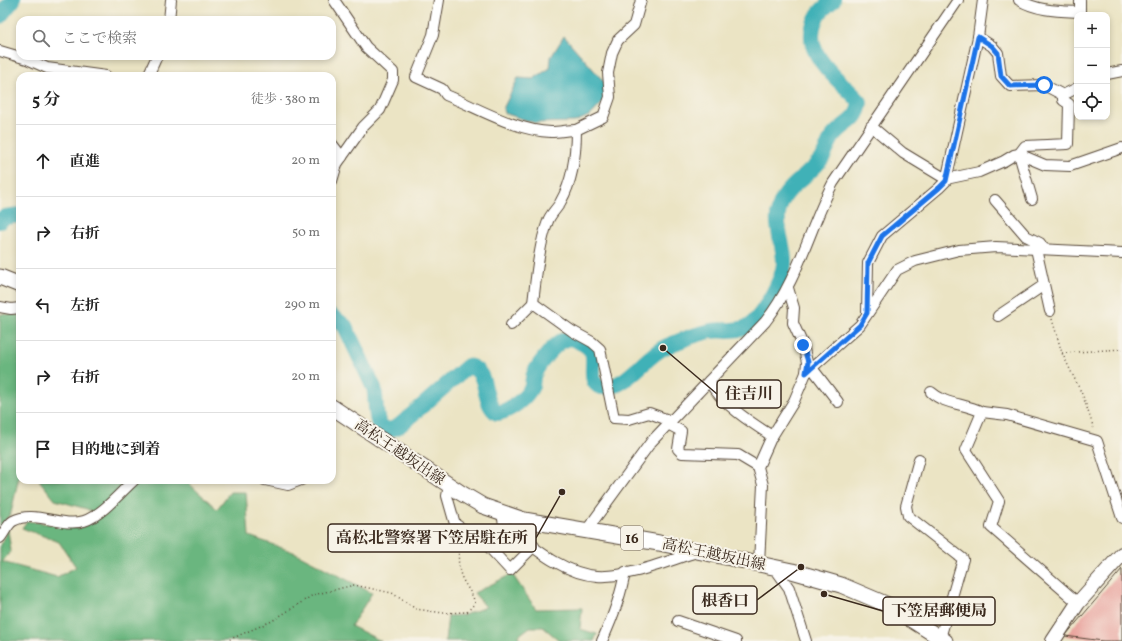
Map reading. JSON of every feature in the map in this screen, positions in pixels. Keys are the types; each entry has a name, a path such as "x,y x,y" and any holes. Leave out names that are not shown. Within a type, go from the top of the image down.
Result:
{"main road":[{"path":"0,277 16,283"},
{"name":"高松王越坂出線","path":"336,410 483,506 524,520 699,551 774,567 841,585 888,605 943,639"}],"street":[{"path":"169,16 171,0"},
{"path":"334,0 366,47 393,72 393,80 380,110 363,127 336,167"},
{"path":"439,0 432,35 416,77 442,89 446,95 502,120 532,130 551,132 576,130 603,116 610,97 608,73 612,54 618,40 634,25 641,0"},
{"path":"586,531 629,470 669,423 765,322 776,308 788,288 822,203 833,183 958,0"},
{"path":"867,313 868,263 882,236 939,188 946,178 978,37 983,0"},
{"path":"1019,0 1032,6 1049,10 1080,12 1080,0"},
{"path":"978,37 992,46 998,53 1001,76 1010,86 1044,85 1063,95"},
{"path":"0,51 16,56"},
{"path":"29,60 47,68 76,72"},
{"path":"150,72 155,60"},
{"path":"1110,73 1122,71"},
{"path":"1063,95 1074,90"},
{"path":"1019,154 1025,146 1068,144 1070,104 1063,100 1063,95"},
{"path":"871,126 904,153 946,178 979,172 1019,154 1045,164 1070,166 1122,148"},
{"path":"511,325 533,303 536,272 548,220 561,202 566,192 576,150 576,130"},
{"path":"336,149 342,157"},
{"path":"1019,154 1032,199"},
{"path":"995,200 1026,236 1040,243 1044,285 1050,311"},
{"path":"759,564 762,485 758,467 772,436 794,400 809,371 855,330 897,270 915,261 959,250 996,247 1122,252"},
{"path":"998,316 1044,285"},
{"path":"788,288 794,308 793,323 803,345 809,371 838,402"},
{"path":"533,303 572,331 592,342 600,349 606,372 614,418 629,419 649,413 681,431 678,449 682,453 738,455 758,467"},
{"path":"0,307 16,308"},
{"path":"709,381 714,389 732,407 750,422 772,436"},
{"path":"931,392 939,400 970,406 982,412 1007,415 1097,441 1122,518"},
{"path":"982,412 966,450 999,500 991,527 1078,603"},
{"path":"919,459 906,506 908,516 963,559 943,639"},
{"path":"0,538 12,521 26,517 69,523 84,521 95,516 130,484"},
{"path":"449,485 447,496 455,524 485,543 510,570 534,546"},
{"path":"502,513 504,525 534,546 561,564 581,573 596,576 625,572 699,551"},
{"path":"1053,641 1078,603 1122,554"},
{"path":"774,567 788,588 806,641"},
{"path":"602,641 612,620 623,586 625,572"},
{"path":"678,622 736,641"}],"path":[{"path":"1050,311 1062,353 1083,396 1097,441"},
{"path":"1062,353 1122,349"},
{"path":"226,641 272,621 313,595 354,585 392,593 416,609 443,613 466,612 475,603 472,592 462,578 458,559 459,545 455,524"}],"green space":[{"path":"0,314 16,315 16,484 17,484 11,513 0,527"},
{"path":"42,484 189,484 217,509 230,492 246,492 249,536 296,553 372,593 351,626 381,641 0,641 0,547 8,530 11,551 2,562 57,577 76,567 59,542 22,528 27,521 80,528 99,517 87,509 55,500"},
{"path":"512,574 536,609 582,608 580,629 597,634 594,641 560,641 543,627 530,627 518,636 521,641 445,641 448,616 464,615 486,607 474,593"}],"water":[{"path":"564,36 606,84 605,100 591,115 575,122 535,123 504,113 503,109 518,78 533,79 550,68 551,57"}],"building":[{"path":"1122,569 1122,641 1103,641 1065,636"}],"waterway":[{"path":"0,16 13,0"},
{"path":"336,319 345,326 374,388 379,425 383,428 390,429 399,426 468,366 475,369 480,374 492,408 497,413 507,410 522,400 532,386 533,377 539,365 551,350 566,339 572,338 590,349 593,357 594,380 596,384 601,387 608,387 623,381 651,356 665,347 705,332 743,329 747,327 753,323 765,308 776,288 783,269 784,262 778,214 784,197 788,191 818,163 824,155 833,136 854,117 859,108 860,102 823,63 816,52 812,41 813,28 818,15 833,0"},
{"path":"0,221 5,217 16,216"}],"place":[{"name":"住吉川","path":"663,348"},
{"name":"高松北警察署下笠居駐在所","path":"562,492"},
{"name":"根香口","path":"801,567"},
{"name":"下笠居郵便局","path":"824,594"}],"route":[{"path":"803,345 808,362 806,373 860,325 867,313 866,274 868,263 882,236 946,181 978,37 992,46 998,53 1001,76 1010,86 1044,85"}]}
